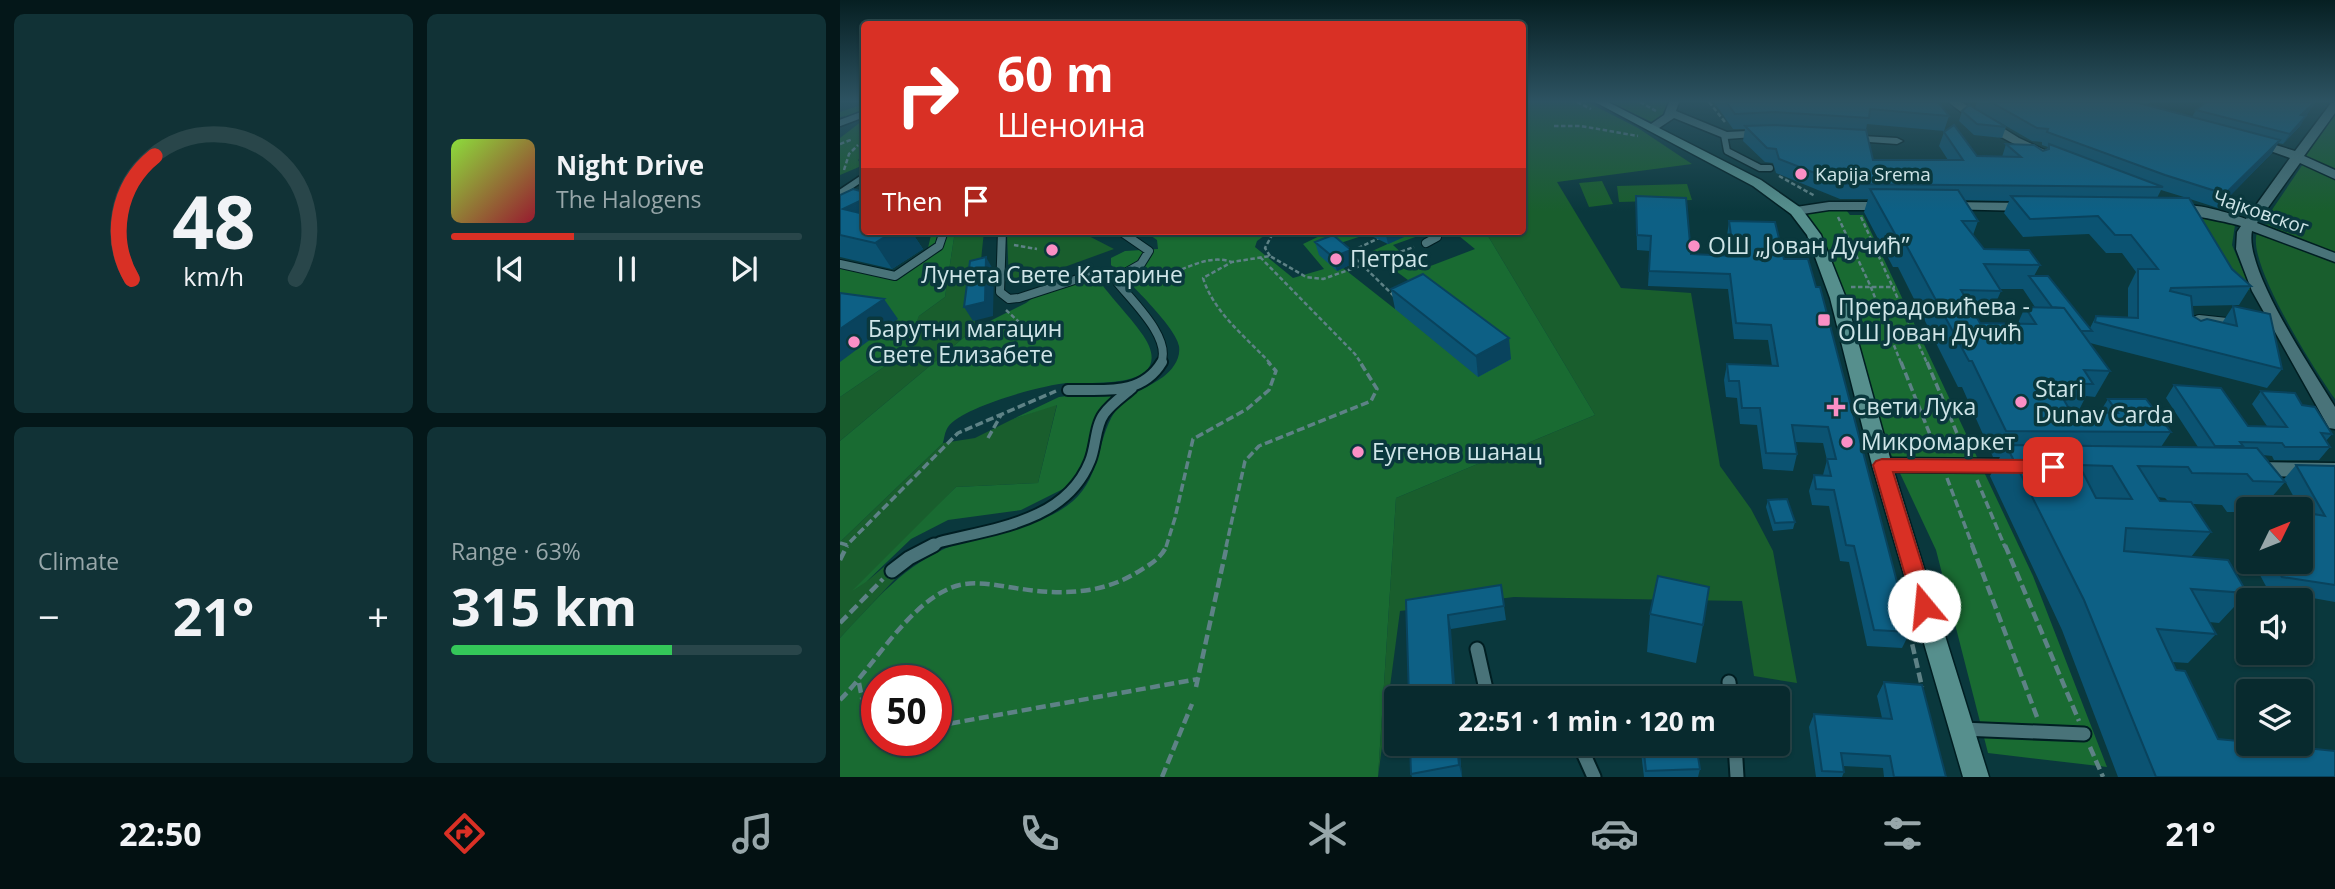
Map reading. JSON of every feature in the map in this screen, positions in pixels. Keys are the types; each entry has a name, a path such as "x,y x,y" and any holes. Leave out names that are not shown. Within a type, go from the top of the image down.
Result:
{"main road":[{"path":"1672,138 1757,183 1796,211 1814,235 1838,298 1882,465 1976,777"}],"street":[{"path":"1859,138 1897,141"},
{"path":"2011,138 2038,155 2063,160"},
{"path":"2311,138 2244,232 2243,249 2275,330 2335,423"},
{"path":"2244,139 2280,149 2335,175"},
{"name":"Чајковског","path":"2165,204 2249,224 2335,258"},
{"path":"1796,211 1850,205 1908,206"},
{"path":"1931,206 2039,207"},
{"path":"1882,465 2039,467"},
{"path":"2231,469 2335,470"}],"lane":[{"path":"1725,138 1727,151 1759,168 1770,168"},
{"path":"840,193 861,179"},
{"path":"840,264 895,276 939,246 943,235"},
{"path":"1002,235 1000,292 1009,299 1090,275 1118,277 1131,272 1148,258 1149,251 1126,235"},
{"path":"1426,243 1437,235"},
{"path":"892,571 909,558 940,542 1023,521 1062,501 1074,490 1090,461 1103,415 1132,388 1153,374 1164,353 1160,340 1117,282 1118,277"},
{"path":"2190,334 2190,326 2199,319 2246,324"},
{"path":"1068,390 1132,388"},
{"path":"1477,649 1483,686"},
{"path":"1729,682 1730,686"},
{"path":"1961,729 2084,734"},
{"path":"1585,756 1594,777"},
{"path":"1735,756 1737,777"}],"path":[{"path":"844,170 849,155 861,141"},
{"path":"1850,205 1859,214 1895,287 2103,777"},
{"path":"1271,235 1265,248 1270,256 1306,277 1323,279 1426,243"},
{"path":"1382,236 1351,254 1363,263 1384,288 1403,301"},
{"path":"1013,239 1014,247 1037,249"},
{"path":"840,700 859,683 923,605 948,589 974,583 1046,592 1102,590 1128,579 1160,557 1170,534 1194,439 1247,409 1269,390 1276,371 1262,352 1229,320 1205,286 1203,278 1232,262 1270,256"},
{"path":"1196,687 1245,461 1259,446 1371,401 1377,389 1355,354 1260,257"},
{"path":"1131,272 1154,280 1177,269 1212,260 1228,259 1232,262"},
{"path":"1845,287 1895,287"},
{"path":"1009,299 1004,309 1018,322 1040,330"},
{"path":"840,559 847,545 958,433 1042,395 1068,390"},
{"path":"988,438 1002,413"},
{"path":"840,543 847,545"},
{"path":"840,623 892,571"},
{"path":"952,723 1198,679"},
{"path":"859,683 861,693"},
{"path":"1162,777 1192,704"}],"green space":[{"path":"840,138 861,138 861,157 858,160 861,164 840,175"},
{"path":"1526,138 1653,138 1692,164 1557,182 1621,288 1691,293 1720,466 1751,509 1773,551 1797,683 1754,676 1742,601 1514,597 1400,611 1390,686 1384,686 1384,732 1378,777 1396,498 1595,415 1487,235 1526,235"},
{"path":"2317,138 2335,138 2335,171 2303,158"},
{"path":"2303,164 2335,177 2335,254 2261,226"},
{"path":"1602,181 1613,204 1589,207 1579,183"},
{"path":"1687,184 1692,200 1619,202 1617,186"},
{"path":"1843,206 1850,215 1863,215 2033,576 2107,767 1988,753 1936,550 1891,454 1833,286 1796,211"},
{"path":"2194,215 2235,225 2232,245 2251,290 2236,288"},
{"path":"2257,233 2335,263 2335,399 2299,343 2272,292 2256,248"},
{"path":"931,235 954,235 945,297 919,316 906,348 897,358 840,397 840,265 890,275 928,248"},
{"path":"954,235 984,235 974,329 840,441 840,397 897,358 911,339 919,316 945,297"},
{"path":"1007,235 1087,235 1114,249 1048,273 1009,283"},
{"path":"1150,235 1265,235 1257,241 1255,247 1293,278 1324,269 1303,244 1322,235 1365,235 1331,246 1337,271 1343,268 1395,309 1427,294 1370,252 1403,237 1401,235 1421,235 1393,245 1420,270 1475,249 1458,235 1487,235 1595,415 1396,498 1378,777 840,777 840,638 892,584 920,562 954,545 1046,518 1073,501 1090,479 1106,429 1119,406 1163,377 1175,364 1179,346 1169,327 1111,265 1111,258 1125,251 1158,249 1157,240"},
{"path":"1091,276 1100,282 1146,339 1152,360 1147,370 1137,377 1123,381 1067,383 1040,388 1003,398 956,419 948,427 943,443 840,542 840,441 974,329 1026,303 1049,286"},
{"path":"1117,390 1097,416 1080,471 1069,486 1021,510 948,520 911,539 866,582 852,591 956,487 1038,483 1057,405 1011,420 1059,397"},
{"path":"1057,404 1038,483 956,487 866,582 885,566 895,579 840,638 840,542 943,443 975,438 1011,420"}],"building":[{"path":"1757,138 1868,138 1873,160 1963,160 1948,138 1964,138 1977,156 2021,157 2006,144 2034,145 2043,151 2049,149 2049,144 2163,187 1843,184 1779,159 1776,149 1767,148"},
{"path":"2064,138 2280,140 2225,194"},
{"path":"853,189 861,191 861,200 843,209 861,213 861,235 888,235 875,243 840,235 840,195"},
{"path":"1870,189 1958,190 1978,221 1962,221 1984,249 2029,250 2040,265 1984,264 2001,291 1961,290 1980,323 2036,324 2025,307 2064,308 2110,371 2084,370 2093,384 2054,383 2071,412 2118,413 2108,399 2146,399 2171,432 2006,431 1972,361 1969,361 1905,243 1900,243"},
{"path":"1636,196 1686,198 1691,254 1734,256 1729,221 1775,222 1784,259 1808,259 1816,287 1820,287 1910,632 1874,630 1854,546 1846,545 1834,490 1816,489 1814,475 1831,476 1827,459 1836,459 1828,427 1792,425 1797,454 1766,453 1760,408 1742,408 1739,381 1729,381 1727,364 1778,366 1771,325 1736,323 1730,274 1649,271 1651,236 1637,235"},
{"path":"2011,196 2189,198 2232,269 2251,286 2171,288 2170,291 2191,296 2193,316 2201,321 2207,319 2237,326 2233,306 2270,314 2282,369 2095,322 2096,316 2138,318 2138,269 2158,269 2131,235 2115,235 2098,216 2030,219"},
{"path":"1333,235 1351,250 1333,257 1315,242"},
{"path":"986,257 985,302 964,307 970,261"},
{"path":"1423,274 1509,338 1476,356 1391,289"},
{"path":"2029,276 2048,276 2092,331 2081,331 2064,308 2052,307"},
{"path":"840,293 884,299 840,329"},
{"path":"2174,385 2221,388 2248,426 2287,427 2261,391 2295,393 2302,405 2315,407 2332,434 2321,433 2330,447 2285,447 2282,443 2240,442 2243,446 2215,446"},
{"path":"2006,445 2257,448 2285,482 2253,481 2247,474 2192,473 2188,467 2138,466 2160,501 2191,502 2211,532 2126,528 2124,551 2228,560 2244,588 2236,588 2236,592 2191,589 2216,634 2157,629 2176,670 2185,671 2218,739 2236,741 2236,756 2313,756 2313,749 2335,751 2335,777 2156,777 2084,600","holes":["2079,465 2112,466 2132,499 2096,498"]},
{"path":"2296,465 2335,466 2335,585 2282,577 2280,574 2314,574 2314,514 2325,516"},
{"path":"1787,499 1795,522 1775,523 1768,500"},
{"path":"1658,576 1709,587 1703,625 1650,614"},
{"path":"1501,585 1504,606 1448,615 1453,686 1409,686 1406,600"},
{"path":"1884,682 1922,685 1946,777 1894,777 1890,756 1841,753 1844,772 1822,771 1814,714 1892,719"},
{"path":"1410,756 1458,756 1459,765 1411,774"},
{"path":"1644,756 1698,756 1700,769 1646,771"}],"place":[{"name":"Kapija Srema","path":"1801,174"},
{"name":"ОШ „Јован Дучић”","path":"1694,246"},
{"name":"Лунета Свете Катарине","path":"1052,250"},
{"name":"Петрас","path":"1336,259"},
{"name":"Прерадовићева - ОШ Јован Дучић","path":"1824,320"},
{"name":"Барутни магацин Свете Елизабете","path":"854,342"},
{"name":"Stari Dunav Carda","path":"2021,402"},
{"name":"Свети Лука","path":"1836,407"},
{"name":"Микромаркет","path":"1847,442"},
{"name":"Еугенов шанац","path":"1358,452"}],"route":[{"path":"1924,606 1882,465 2053,467"}]}
